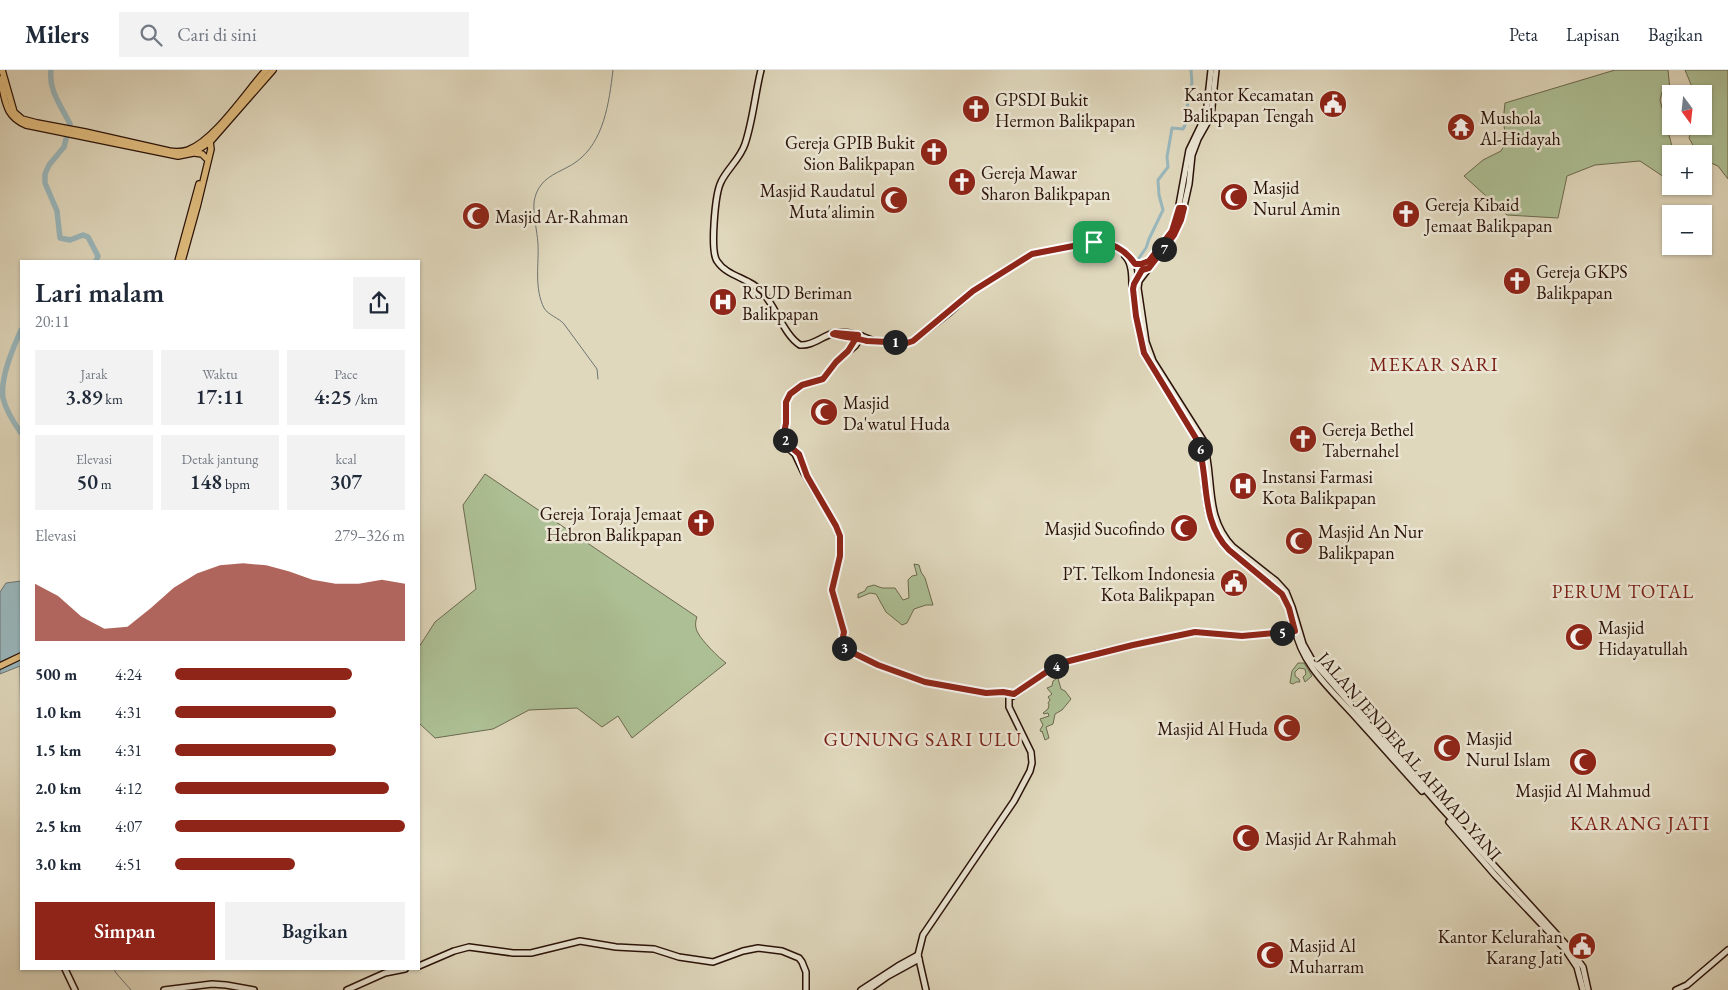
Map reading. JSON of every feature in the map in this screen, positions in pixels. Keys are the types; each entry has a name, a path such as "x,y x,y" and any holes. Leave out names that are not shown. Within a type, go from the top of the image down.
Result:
{"main road":[{"path":"2,70 8,84 13,107 18,116 28,121 60,130"},
{"path":"0,79 9,112 26,125 174,152 186,151 206,142 266,70"},
{"path":"193,153 206,142 273,70"},
{"path":"761,70 744,147 718,188 714,225 714,255 724,268 752,283 762,292 796,342 800,345 808,345 833,334 874,341 907,343 913,341 973,291 1032,254 1094,242 1106,242 1131,258 1137,270 1133,289"},
{"name":"JALAN JENDERAL AHMAD YANI","path":"1211,70 1206,112 1189,150 1181,220 1174,235 1133,289 1137,323 1144,353 1197,440 1202,454 1208,508 1214,530 1221,542 1229,550 1282,594 1289,608 1296,638 1302,651 1318,674 1495,875 1565,949 1577,967 1583,990"},
{"name":"JALAN JENDERAL AHMAD YANI","path":"1216,70 1211,116 1198,139 1192,155 1189,184 1172,231 1149,261 1137,270 1144,331 1149,351 1202,440 1207,453 1212,505 1218,526 1227,540 1276,581 1290,599 1303,644 1312,660 1438,804 1569,948 1582,967 1588,990"},
{"path":"77,133 168,156 193,153 202,154 206,158"},
{"path":"178,260 206,158 206,142"},
{"path":"182,260 211,149 206,142"},
{"path":"1115,246 1137,270"},
{"path":"1135,264 1149,261"},
{"path":"1137,270 1149,268"},
{"path":"859,337 855,346 836,362 823,379 802,385 790,394 786,402 784,433 787,444 799,454 807,476 836,526 840,539 840,556 832,590 844,632 841,647 878,665 925,682 979,692 1012,695 1062,663 1123,647 1195,632 1242,636 1295,631"},
{"path":"868,990 907,963 914,954 927,927 1014,801 1030,772 1031,752 1008,703 1012,695 1051,666 1080,655 1195,629 1243,634 1285,630 1290,626 1292,620"},
{"path":"0,668 20,658"},
{"path":"420,966 465,948 474,947 531,954 580,941 616,947 654,949 679,957 713,962 753,948 774,949 799,958 802,962 804,990"},
{"path":"921,941 919,957 926,990"},
{"path":"1676,990 1687,985 1728,950"},
{"path":"861,990 919,957"},
{"path":"907,963 922,968"},
{"path":"65,970 75,990"},
{"path":"347,990 386,973 400,970"},
{"path":"164,990 212,984 254,990"}],"green space":[{"path":"1615,70 1668,70 1670,85 1662,85 1660,100 1662,108 1662,135 1669,135 1672,145 1662,145 1662,176 1640,161 1595,165 1567,176 1558,218 1507,215 1464,176 1483,160 1501,151 1507,140 1503,122 1505,103"},
{"path":"1685,70 1728,70 1728,179 1718,166 1712,163 1712,145 1693,145 1689,138 1690,135 1712,135 1712,85 1691,85"},
{"path":"485,474 697,617 696,627 700,636 726,663 632,738 618,716 602,727 577,708 529,710 493,729 435,738 420,724 420,645 435,622 476,589 463,505"},
{"path":"914,564 919,565 933,605 914,609 907,623 902,625 886,612 876,594 870,593 858,598 858,594 865,591 867,587 874,585 882,588 895,588 903,600 909,598 908,580 912,576 917,575"},
{"path":"1298,663 1304,663 1312,676 1305,682 1303,677 1306,674 1305,669 1299,668 1295,672 1295,676 1300,682 1293,684 1290,683 1292,671"},
{"path":"1057,675 1061,689 1071,699 1062,710 1055,714 1053,724 1046,727 1049,738 1045,740 1040,730 1043,725 1040,719 1049,716 1048,713 1043,713 1048,709 1050,700 1048,697 1052,694 1047,688 1052,686"}],"water":[{"path":"20,581 20,666 0,674 0,592 6,583"}],"waterway":[{"path":"51,70 54,91 70,124 64,147 49,165 45,174 45,183 57,211 60,238 70,240 83,235 88,237 98,256 96,260"},
{"path":"598,379 597,369 564,324 544,308 541,300 538,284 538,244 534,202 537,191 544,181 576,162 593,144 604,121 613,70"},
{"path":"1139,258 1146,248 1163,210 1158,180 1168,167 1167,157 1172,128 1183,129 1187,121 1188,94 1192,83 1191,70"},
{"path":"20,332 3,381 3,398 6,408 20,432"},
{"path":"114,970 131,990"}],"place":[{"name":"Kantor Kecamatan Balikpapan Tengah","path":"1333,104"},
{"name":"GPSDI Bukit Hermon Balikpapan","path":"976,109"},
{"name":"Mushola Al-Hidayah","path":"1461,127"},
{"name":"Gereja GPIB Bukit Sion Balikpapan","path":"934,152"},
{"name":"Gereja Mawar Sharon Balikpapan","path":"962,182"},
{"name":"Masjid Nurul Amin","path":"1234,197"},
{"name":"Masjid Raudatul Muta'alimin","path":"894,200"},
{"name":"Gereja Kibaid Jemaat Balikpapan","path":"1406,214"},
{"name":"Masjid Ar-Rahman","path":"476,216"},
{"name":"Gereja GKPS Balikpapan","path":"1517,281"},
{"name":"RSUD Beriman Balikpapan","path":"723,302"},
{"name":"Masjid Da'watul Huda","path":"824,412"},
{"name":"Gereja Bethel Tabernahel","path":"1303,439"},
{"name":"Instansi Farmasi Kota Balikpapan","path":"1243,486"},
{"name":"Gereja Toraja Jemaat Hebron Balikpapan","path":"701,523"},
{"name":"Masjid Sucofindo","path":"1184,528"},
{"name":"Masjid An Nur Balikpapan","path":"1299,541"},
{"name":"PT. Telkom Indonesia Kota Balikpapan","path":"1234,583"},
{"name":"Masjid Hidayatullah","path":"1579,637"},
{"name":"Masjid Al Huda","path":"1287,728"},
{"name":"Masjid Nurul Islam","path":"1447,748"},
{"name":"Masjid Al Mahmud","path":"1583,762"},
{"name":"Masjid Ar Rahmah","path":"1246,838"},
{"name":"Kantor Kelurahan Karang Jati","path":"1582,946"},
{"name":"Masjid Al Muharram","path":"1270,955"}],"district":[{"name":"MEKAR SARI","path":"1434,364"},
{"name":"PERUM TOTAL","path":"1623,591"},
{"name":"GUNUNG SARI ULU","path":"923,739"},
{"name":"KARANG JATI","path":"1640,823"}],"route":[{"path":"1094,242 1032,254 973,291 913,341 907,343 867,341 857,338 833,334 858,335 857,338 848,351 836,362 823,379 798,387 788,397 786,402 785,441 798,452 807,476 836,526 840,539 840,556 832,595 844,632 841,647 878,665 925,682 986,693 1008,692 1014,694 1051,669 1065,662 1133,645 1195,632 1242,636 1295,631 1289,608 1282,594 1270,582 1229,550 1221,542 1214,530 1209,514 1202,454 1197,440 1144,353 1138,330 1134,284 1142,270 1149,268 1174,235 1184,208 1179,208 1172,231 1149,261 1145,263 1135,264 1131,258 1110,243 1094,242"}]}
